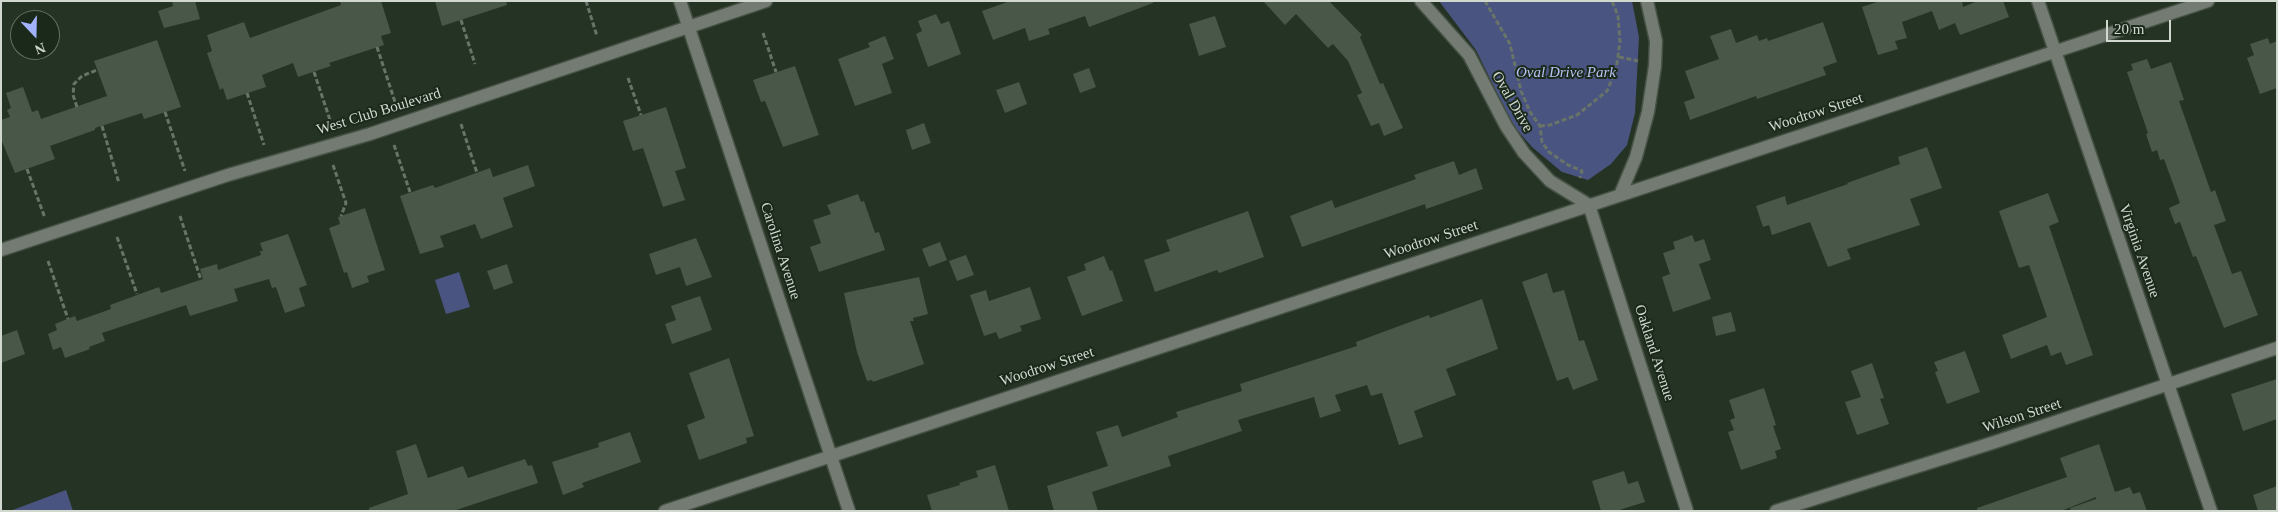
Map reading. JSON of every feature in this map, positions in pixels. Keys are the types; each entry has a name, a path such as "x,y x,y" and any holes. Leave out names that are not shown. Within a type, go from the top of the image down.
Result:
{"street":[{"name":"Carolina Avenue","path":"680,1 848,511"},
{"name":"West Club Boulevard","path":"1,250 228,175 370,134 766,1"},
{"name":"Oval Drive","path":"1421,1 1468,56 1506,126 1524,154 1550,181 1589,205"},
{"path":"1620,195 1636,157 1648,112 1655,66 1656,41 1647,1"},
{"name":"Virginia Avenue","path":"2038,1 2211,511"},
{"name":"Woodrow Street","path":"665,511 2208,1"},
{"name":"Oakland Avenue","path":"1589,205 1687,511"},
{"name":"Wilson Street","path":"1776,511 1992,444 2277,348"}],"path":[{"path":"586,1 597,36"},
{"path":"1485,1 1510,44 1525,103 1540,126 1542,142 1549,152 1568,166 1582,171 1580,178"},
{"path":"1540,126 1550,126 1577,115 1607,91 1620,57 1618,16 1612,1"},
{"path":"461,20 475,64"},
{"path":"763,34 776,72"},
{"path":"377,47 395,102"},
{"path":"77,107 73,95 74,84 82,76 97,70"},
{"path":"314,72 332,123"},
{"path":"628,78 642,115"},
{"path":"247,93 264,145"},
{"path":"165,112 185,172"},
{"path":"461,124 477,173"},
{"path":"102,126 119,183"},
{"path":"394,145 410,192"},
{"path":"333,165 346,203 341,216"},
{"path":"27,169 44,218"},
{"path":"180,216 201,280"},
{"path":"117,237 137,294"},
{"path":"48,261 68,319"}],"green space":[{"name":"Oval Drive Park","path":"1439,1 1632,1 1639,37 1635,113 1627,145 1611,164 1588,180 1562,172 1532,147 1512,124 1476,50"},
{"path":"459,272 470,307 446,314 435,280"},
{"path":"66,490 73,511 10,511"}],"building":[{"path":"172,1 195,1 200,19 164,28 158,11 173,6"},
{"path":"340,1 381,1 391,33 381,36 384,45 329,63 331,66 298,77 293,63 262,75 266,87 227,100 223,88 220,90 207,53 212,51 207,35 244,22 250,38 341,5"},
{"path":"435,1 506,1 507,5 442,26"},
{"path":"1010,1 1153,1 1153,3 1089,27 1085,16 1048,29 1050,34 1029,41 1025,28 993,40 982,11"},
{"path":"1263,1 1329,1 1362,35 1360,37 1380,84 1383,83 1403,128 1384,136 1379,123 1371,126 1357,95 1362,93 1348,61 1333,44 1328,48 1296,14 1285,25"},
{"path":"1880,1 1962,1 1963,7 1978,1 2003,1 2009,17 1960,35 1955,23 1939,30 1932,11 1902,22 1907,38 1895,41 1898,49 1878,55 1862,7"},
{"path":"936,14 941,24 949,21 961,54 928,67 916,34 922,31 918,21"},
{"path":"1215,16 1226,47 1199,56 1189,24"},
{"path":"1823,22 1837,62 1823,67 1826,75 1757,99 1756,96 1690,120 1684,102 1695,98 1685,71 1719,59 1710,36 1731,29 1736,43 1757,35 1759,41 1767,38 1768,41"},
{"path":"885,36 894,59 882,64 892,93 855,106 838,59 870,47 868,43"},
{"path":"2268,38 2270,44 2277,41 2277,88 2260,94 2247,58 2254,55 2250,44"},
{"path":"157,40 181,107 144,119 142,113 95,128 95,130 50,146 55,159 15,173 1,139 1,120 10,117 7,110 11,108 6,93 23,87 32,112 38,110 41,119 107,96 94,61"},
{"path":"2147,59 2151,69 2171,62 2184,100 2179,101 2211,192 2215,190 2226,221 2214,225 2232,274 2241,271 2258,315 2224,328 2196,256 2193,257 2180,222 2175,224 2169,208 2180,203 2164,159 2160,160 2157,150 2152,152 2146,134 2148,133 2127,72 2133,70 2131,64"},
{"path":"795,66 819,135 783,147 765,101 761,102 753,80"},
{"path":"1089,68 1096,87 1080,93 1073,74"},
{"path":"1019,82 1027,104 1005,113 996,90"},
{"path":"666,107 686,168 675,171 685,200 663,207 643,148 633,151 623,121"},
{"path":"924,123 931,143 912,150 906,130"},
{"path":"1927,147 1942,188 1910,199 1920,225 1847,249 1851,259 1828,267 1810,222 1772,235 1769,225 1763,227 1756,206 1785,196 1787,205 1848,184 1900,164 1898,157"},
{"path":"1454,161 1459,175 1476,168 1483,189 1426,209 1425,204 1302,247 1290,216 1332,200 1335,208 1416,179 1414,175"},
{"path":"528,165 535,186 503,198 513,227 481,239 475,224 440,236 444,247 420,254 400,196 433,185 435,188 490,168 493,177"},
{"path":"2048,193 2059,222 2049,226 2093,355 2066,365 2061,352 2051,356 2047,345 2011,359 2002,335 2047,317 2029,265 2019,268 1999,211"},
{"path":"858,194 861,202 864,201 875,233 879,232 885,250 819,272 810,247 821,243 813,220 831,214 827,205"},
{"path":"365,208 385,270 367,276 369,282 352,288 347,272 344,273 329,228 340,224 338,217"},
{"path":"1248,211 1264,257 1219,273 1217,270 1155,292 1144,260 1170,251 1166,240"},
{"path":"288,234 307,285 299,288 305,306 285,313 276,287 272,288 269,279 234,289 238,301 190,316 186,305 102,333 105,341 65,358 61,347 53,350 48,334 57,330 55,324 75,316 77,321 111,309 110,305 159,287 161,293 203,279 200,269 217,264 218,270 261,255 260,251 263,251 260,243"},
{"path":"1692,235 1695,242 1704,239 1711,260 1699,264 1711,299 1673,312 1662,277 1670,274 1663,253 1675,249 1673,242"},
{"path":"696,238 712,277 686,286 680,267 656,275 649,254"},
{"path":"940,242 947,260 929,267 922,249"},
{"path":"966,255 974,275 957,281 949,261"},
{"path":"1104,256 1110,271 1112,270 1123,301 1082,316 1067,277 1086,270 1084,264"},
{"path":"507,264 513,283 494,290 487,271"},
{"path":"1547,273 1553,293 1564,290 1579,341 1584,340 1598,380 1573,390 1568,377 1557,381 1522,282"},
{"path":"919,277 928,314 913,318 914,321 910,321 924,364 873,382 872,380 867,381 857,352 844,293"},
{"path":"1030,287 1041,319 1020,326 1022,331 999,339 996,332 984,336 970,295 986,290 989,301"},
{"path":"700,296 712,330 672,344 665,324 676,320 671,306"},
{"path":"1482,299 1498,349 1446,369 1456,395 1414,411 1423,437 1399,445 1382,393 1371,396 1367,385 1335,395 1341,411 1320,418 1314,397 1238,420 1242,431 1168,456 1171,466 1092,492 1098,511 1054,511 1047,486 1108,466 1096,432 1118,425 1122,437 1178,417 1176,412 1242,391 1240,384 1357,346 1356,342 1429,315 1430,318"},
{"path":"1731,312 1736,331 1716,336 1712,317"},
{"path":"17,330 25,354 1,363 1,336"},
{"path":"1965,351 1980,392 1947,404 1935,372 1938,371 1934,362"},
{"path":"729,358 754,436 746,438 747,443 699,460 687,425 705,418 689,373"},
{"path":"1872,363 1884,398 1880,399 1889,424 1857,435 1845,402 1861,397 1851,371"},
{"path":"2277,379 2277,419 2243,431 2231,394"},
{"path":"1764,388 1776,425 1773,426 1781,449 1775,451 1777,458 1741,470 1728,432 1734,430 1730,420 1735,418 1729,400"},
{"path":"630,432 641,462 582,483 584,487 563,495 552,462 599,447 598,443"},
{"path":"416,444 428,478 463,466 468,478 525,459 528,466 532,465 538,483 453,511 369,511 369,508 408,494 396,451"},
{"path":"2099,444 2115,492 2130,487 2133,494 2140,492 2147,511 2071,511 2070,508 2096,499 2096,497 2061,511 1977,511 1977,508 2067,477 2060,458"},
{"path":"995,465 1009,511 932,511 927,495 960,485 959,483 978,477 976,471"},
{"path":"1624,471 1628,484 1638,481 1645,502 1616,511 1601,511 1592,481"},
{"path":"2277,486 2277,511 2258,511 2253,495"}]}
